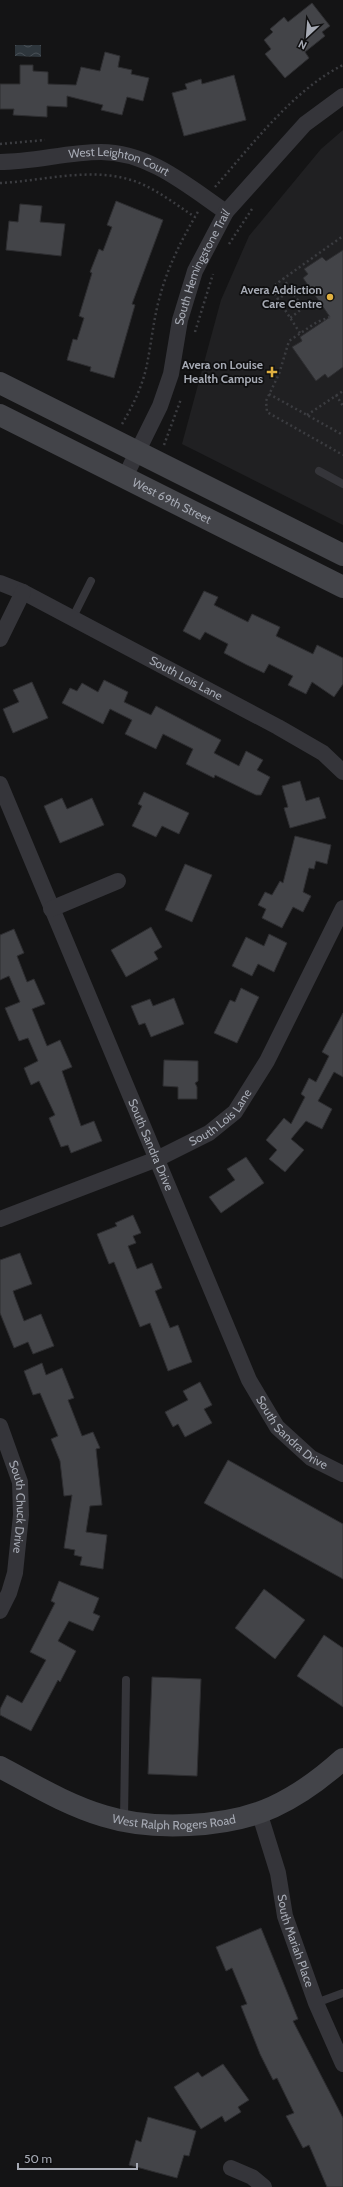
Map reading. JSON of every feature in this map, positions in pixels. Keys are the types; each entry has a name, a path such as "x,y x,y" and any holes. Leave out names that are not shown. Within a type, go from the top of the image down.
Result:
{"main road":[{"path":"0,383 343,555"},
{"name":"West 69th Street","path":"0,415 343,587"},
{"name":"West Ralph Rogers Road","path":"0,1767 62,1800 104,1816 140,1824 173,1826 206,1823 259,1812 305,1790 343,1759"}],"street":[{"name":"South Hemingstone Trail","path":"125,477 160,406 171,374 180,320 195,271 226,212 305,124 343,96"},
{"name":"West Leighton Court","path":"0,162 15,162 101,152 139,158 166,170 226,212"},
{"name":"South Lois Lane","path":"0,583 23,592 278,727 323,753 343,772"},
{"path":"0,639 23,592"},
{"name":"South Sandra Drive","path":"0,784 50,909 253,1387 277,1427 311,1458 343,1474"},
{"path":"50,909 118,881"},
{"name":"South Lois Lane","path":"0,1219 157,1159 208,1134 235,1112 267,1061 343,908"},
{"name":"South Chuck Drive","path":"0,1426 20,1482 21,1515 15,1573 9,1593 0,1611"},
{"name":"South Mariah Place","path":"259,1812 278,1873 285,1916 316,2003 338,2039 343,2064"},
{"path":"231,2168 252,2177 264,2187"}],"lane":[{"path":"319,471 342,481"},
{"path":"72,619 91,581"},
{"path":"124,1821 126,1680"},
{"path":"316,2003 343,1993"}],"path":[{"path":"0,182 45,179 75,174 108,175 132,180 159,193 195,217"},
{"path":"228,246 257,203"},
{"path":"300,333 277,300 274,288 283,278 343,236"},
{"path":"194,340 204,302 216,269"},
{"path":"283,278 303,308 290,318"},
{"path":"277,300 290,290"},
{"path":"330,317 317,322 300,333 287,345 281,369 266,401 267,412 343,455"},
{"path":"307,415 343,390"},
{"path":"269,394 343,435"},
{"path":"164,446 182,395"},
{"path":"336,395 343,406"}],"shaded area":[{"name":"Avera on Louise Health Campus","path":"343,130 343,525 182,444 221,300 249,236 321,149"}],"water":[{"path":"15,45 41,45 41,57 15,56"}],"building":[{"path":"312,3 330,26 322,32 325,36 305,52 309,58 285,78 265,54 271,49 264,40 273,32 270,29 284,17 288,22"},
{"path":"105,52 120,56 118,67 132,70 131,74 149,78 143,101 127,97 122,115 101,110 103,105 67,96 67,107 47,106 47,117 13,115 14,109 0,109 0,84 20,84 20,65 33,65 33,71 48,72 48,84 76,85 81,67 100,71"},
{"path":"234,75 246,120 184,136 172,93 187,89 185,84 201,79 202,84"},
{"path":"116,201 163,220 132,304 135,305 114,378 90,371 91,367 67,360 73,339 77,340 84,318 79,316 92,273 90,272 99,249 103,251 112,227 107,225"},
{"path":"20,204 42,206 40,222 65,224 61,256 6,250 9,221 18,222"},
{"name":"Avera Addiction Care Centre","path":"343,250 343,367 328,378 325,374 316,381 292,347 302,341 300,337 330,317 303,278 308,274 304,269 322,257 326,261"},
{"path":"204,591 218,597 214,605 248,622 252,614 280,627 276,636 313,654 317,645 343,658 343,684 334,697 312,682 306,694 288,685 293,676 269,664 264,673 224,653 228,644 205,632 200,640 183,631"},
{"path":"104,680 128,692 124,702 151,715 156,706 221,740 214,753 239,766 246,751 263,760 257,770 270,777 261,795 256,795 215,775 214,778 186,764 193,749 163,734 156,749 125,734 132,720 110,709 103,724 62,703 70,688 77,691 82,683 98,692"},
{"path":"32,682 48,718 13,733 3,709 19,702 13,690"},
{"path":"300,781 306,801 319,797 326,818 290,828 284,808 288,807 282,786"},
{"path":"144,792 189,813 179,834 162,826 156,837 132,826 142,806 138,804"},
{"path":"62,798 67,809 92,798 104,825 60,843 44,806"},
{"path":"295,836 331,845 327,864 316,861 314,869 309,868 303,892 311,896 303,912 293,907 282,928 262,918 266,909 258,905 265,892 272,895 280,881 283,883"},
{"path":"185,864 212,875 192,922 165,910"},
{"path":"151,927 162,947 154,952 158,959 126,977 111,950"},
{"path":"14,929 24,953 17,956 27,982 34,979 45,1004 32,1009 47,1046 60,1040 72,1067 62,1071 81,1126 94,1121 102,1141 71,1153 68,1145 61,1147 49,1118 55,1115 39,1081 31,1085 24,1068 38,1061 28,1038 19,1041 5,1008 20,1002 9,976 0,980 0,935"},
{"path":"269,934 287,943 274,972 258,964 252,976 232,966 246,937 264,946"},
{"path":"241,988 259,997 237,1043 214,1033 230,1000 235,1002"},
{"path":"174,998 184,1024 151,1037 145,1023 139,1025 131,1006 150,999 153,1006"},
{"path":"343,1013 343,1077 334,1072 318,1101 332,1109 322,1129 306,1121 291,1139 304,1150 285,1172 269,1159 277,1150 266,1140 284,1118 291,1124 305,1097 301,1094 309,1078 316,1082 329,1056 322,1052"},
{"path":"164,1060 198,1061 198,1081 195,1083 197,1087 197,1099 178,1099 178,1087 163,1086"},
{"path":"246,1157 264,1183 221,1213 209,1197 235,1180 227,1169"},
{"path":"133,1215 141,1233 133,1236 136,1243 128,1246 137,1269 152,1263 162,1288 155,1291 170,1328 178,1325 192,1362 168,1371 150,1323 140,1327 114,1262 109,1264 97,1234 117,1226 115,1223"},
{"path":"20,1253 32,1284 13,1291 15,1297 24,1321 41,1314 54,1346 33,1354 28,1342 14,1348 0,1313 0,1260"},
{"path":"42,1363 46,1375 62,1368 74,1398 68,1400 82,1436 93,1432 100,1448 96,1449 102,1505 90,1506 86,1532 107,1535 103,1569 80,1565 82,1557 74,1555 75,1550 64,1548 72,1495 64,1496 60,1461 51,1439 58,1436 40,1393 33,1395 24,1371"},
{"path":"200,1382 212,1405 204,1409 212,1423 185,1437 178,1424 173,1427 165,1412 188,1400 183,1391"},
{"path":"228,1460 343,1524 343,1579 204,1503"},
{"path":"59,1581 99,1598 93,1613 100,1616 93,1631 69,1621 58,1641 76,1651 60,1682 58,1680 31,1731 0,1715 0,1709 7,1695 22,1703 46,1660 30,1652 55,1603 51,1601"},
{"path":"264,1589 305,1620 275,1659 235,1628"},
{"path":"324,1635 343,1648 343,1707 297,1676"},
{"path":"152,1677 201,1679 197,1776 148,1774"},
{"path":"261,1928 298,2019 293,2021 343,2118 343,2187 327,2187 309,2145 303,2148 286,2116 294,2113 277,2078 273,2080 260,2054 241,2006 247,2004 232,1968 226,1971 216,1947"},
{"path":"223,2064 249,2100 238,2107 241,2112 225,2122 222,2116 201,2129 174,2087 198,2072 202,2077"},
{"path":"148,2117 196,2131 189,2156 184,2155 177,2178 129,2165 136,2140 141,2142"}],"place":[{"name":"Avera Addiction Care Centre","path":"330,297"},
{"name":"Avera on Louise Health Campus","path":"272,372"}]}
